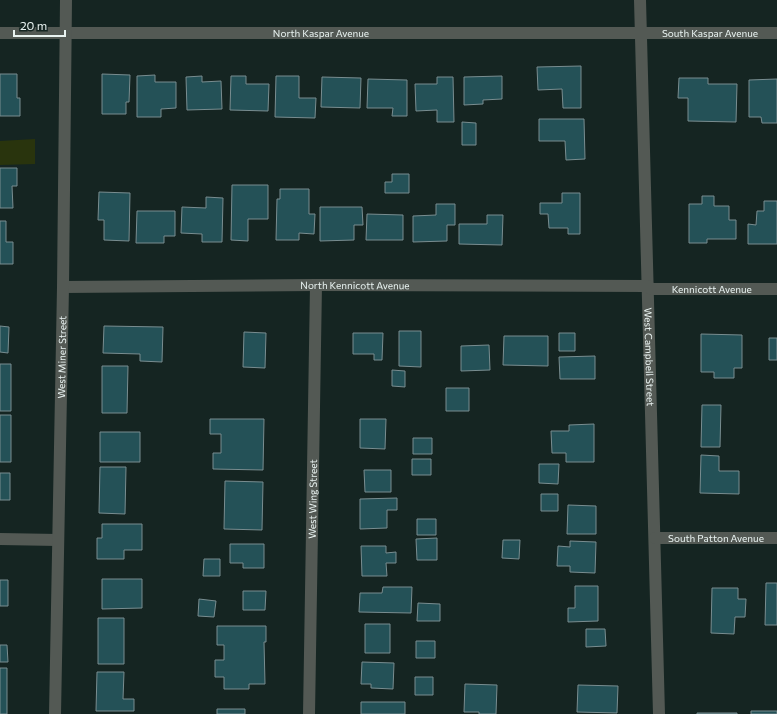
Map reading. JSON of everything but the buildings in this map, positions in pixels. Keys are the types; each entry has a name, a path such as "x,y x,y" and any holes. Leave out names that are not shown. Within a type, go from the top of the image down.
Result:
{"street":[{"name":"West Miner Street","path":"55,714 63,287 66,0"},
{"name":"West Campbell Street","path":"640,0 659,714"},
{"name":"North Kaspar Avenue","path":"0,33 642,33"},
{"name":"South Kaspar Avenue","path":"642,33 777,33"},
{"name":"North Kennicott Avenue","path":"63,287 316,285 648,286"},
{"name":"West Wing Street","path":"309,714 316,285"},
{"name":"Kennicott Avenue","path":"648,286 651,289 777,290"},
{"name":"South Patton Avenue","path":"655,538 777,538"},
{"path":"0,539 58,540"}],"green space":[{"path":"35,139 35,164 0,165 0,141"}]}
